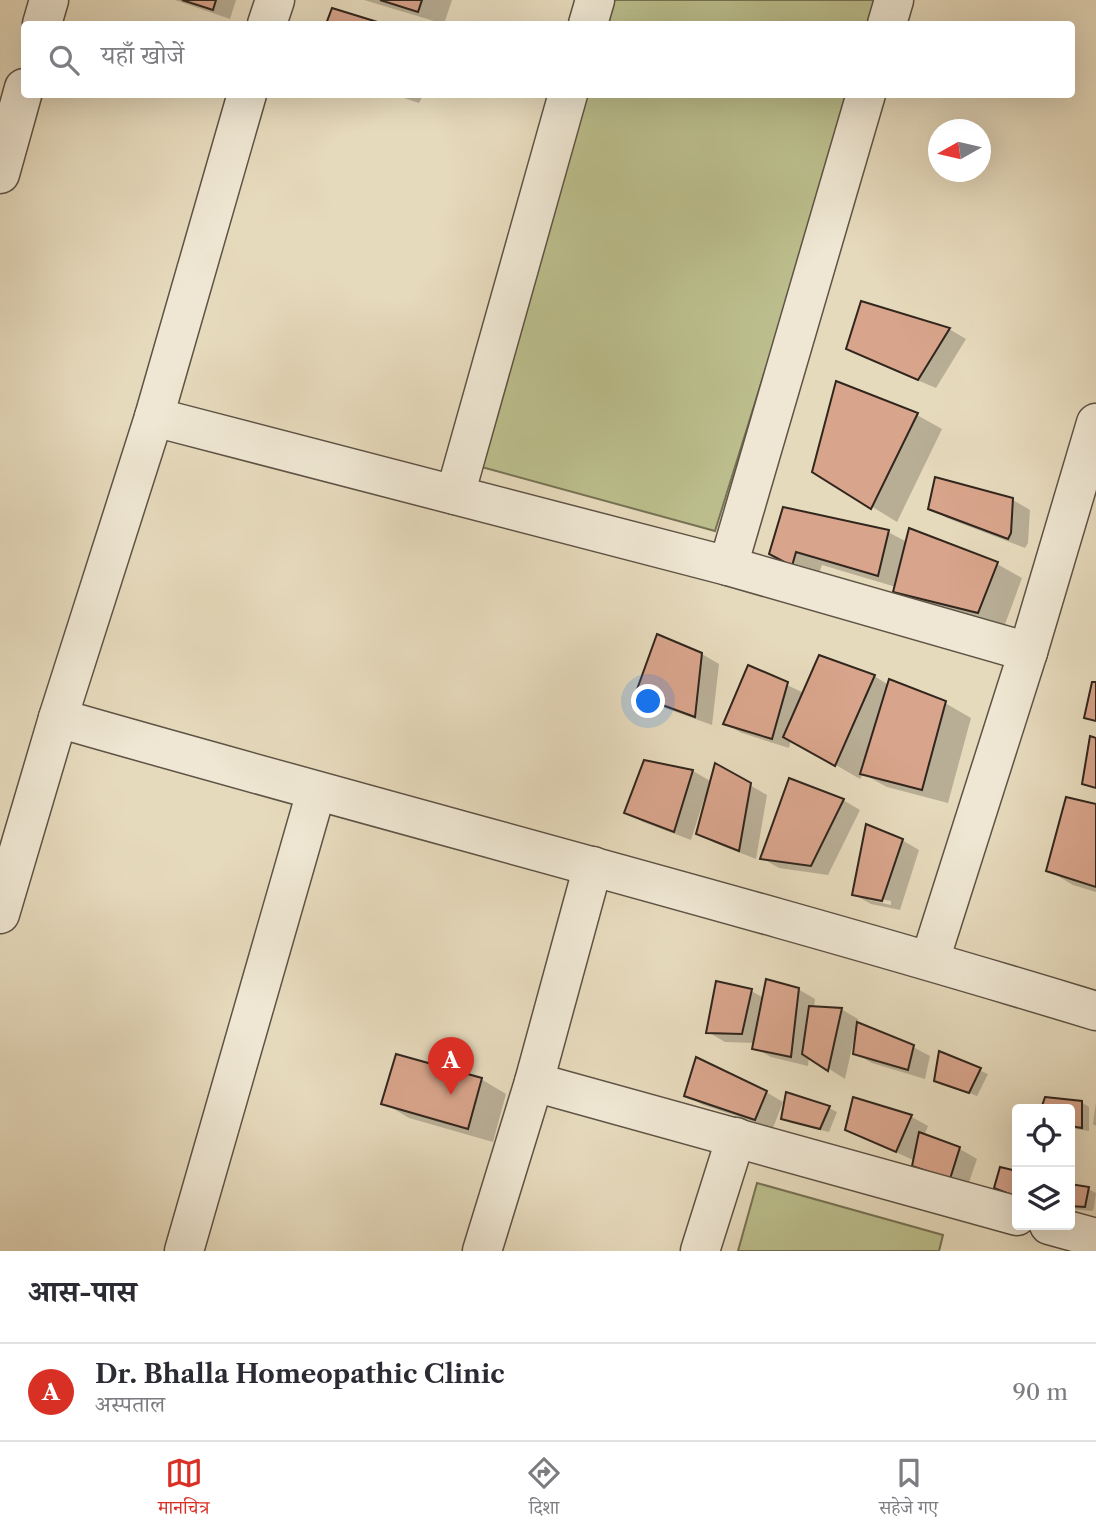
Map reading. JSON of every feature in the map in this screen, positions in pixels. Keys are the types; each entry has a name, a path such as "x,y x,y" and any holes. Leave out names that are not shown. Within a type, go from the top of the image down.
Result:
{"street":[{"path":"43,21 49,0"},
{"path":"268,21 275,0"},
{"path":"589,21 595,0"},
{"path":"888,21 894,0"},
{"path":"0,174 21,98"},
{"path":"0,914 58,718 155,417 246,98"},
{"path":"455,495 567,98"},
{"path":"728,566 865,98"},
{"path":"155,417 728,566 1028,652"},
{"path":"930,960 1028,652 1096,423"},
{"path":"58,718 316,792 930,960 1096,1011"},
{"path":"184,1251 316,792"},
{"path":"482,1251 534,1082 593,866"},
{"path":"534,1082 1012,1215"},
{"path":"700,1251 736,1137"},
{"path":"1067,1230 1096,1238"}],"green space":[{"path":"611,0 880,0 874,21 605,21"},
{"path":"583,98 850,98 715,531 478,466"},
{"path":"757,1183 943,1235 939,1251 738,1251"}],"building":[{"path":"182,0 216,0 213,10"},
{"path":"380,0 422,0 418,12"},
{"path":"332,8 374,21 327,21"},
{"path":"861,301 950,328 918,380 846,349"},
{"path":"836,381 918,413 871,509 812,472"},
{"path":"935,477 1013,498 1011,533 1008,539 928,509"},
{"path":"783,507 889,530 878,576 796,552 792,566 769,554"},
{"path":"909,528 998,562 978,613 893,592"},
{"path":"657,634 702,653 695,717 635,695"},
{"path":"819,655 875,675 835,766 783,737"},
{"path":"748,665 788,682 772,739 723,724"},
{"path":"889,679 946,701 922,790 860,774"},
{"path":"1092,682 1096,682 1096,721 1084,718"},
{"path":"1090,736 1096,738 1096,788 1082,784"},
{"path":"644,760 693,770 674,832 624,813"},
{"path":"715,763 751,783 739,851 696,834"},
{"path":"789,778 844,799 811,866 760,859"},
{"path":"1066,797 1096,804 1096,887 1046,871"},
{"path":"866,824 903,839 882,901 852,895"},
{"path":"766,979 799,988 791,1057 752,1049"},
{"path":"716,981 752,989 742,1034 706,1033"},
{"path":"809,1006 842,1008 828,1071 802,1054"},
{"path":"857,1022 914,1045 908,1070 853,1054"},
{"path":"939,1051 981,1068 969,1093 934,1081"},
{"path":"396,1054 482,1078 468,1129 381,1104"},
{"path":"696,1057 767,1091 755,1120 684,1096"},
{"path":"786,1092 830,1106 820,1129 781,1119"},
{"path":"853,1097 912,1115 896,1152 845,1130"},
{"path":"1045,1097 1082,1101 1082,1128 1075,1127 1075,1104 1043,1104"},
{"path":"919,1132 960,1147 950,1179 912,1166"},
{"path":"1000,1167 1012,1170 1012,1195 994,1188"},
{"path":"1075,1185 1089,1187 1085,1207 1075,1206"}],"place":[{"name":"Dr. Bhalla Homeopathic Clinic","path":"451,1095"}]}
